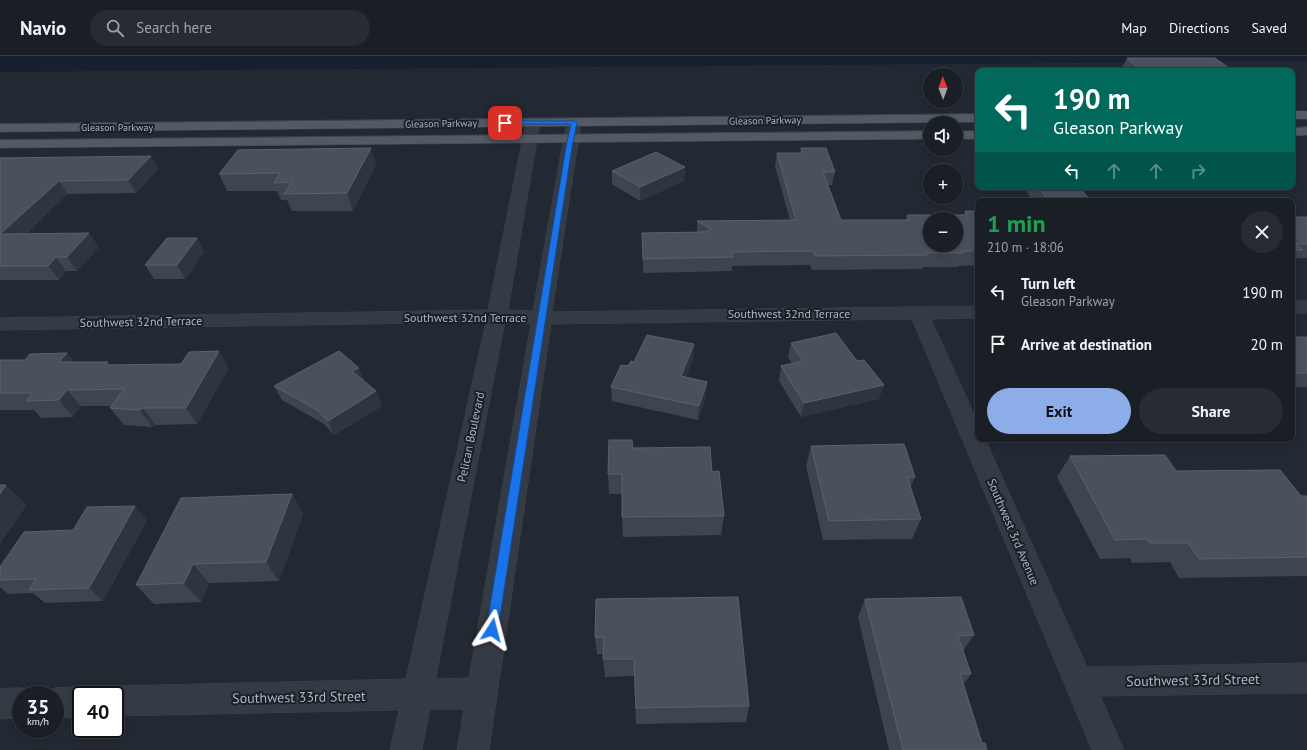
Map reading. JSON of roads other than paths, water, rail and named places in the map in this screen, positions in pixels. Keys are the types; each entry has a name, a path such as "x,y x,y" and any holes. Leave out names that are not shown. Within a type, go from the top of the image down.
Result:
{"main road":[{"path":"1295,115 1307,115"},
{"name":"Gleason Parkway","path":"572,131 975,118"},
{"name":"Gleason Parkway","path":"0,128 572,131 923,135"},
{"name":"Gleason Parkway","path":"0,144 531,131"},
{"path":"1295,132 1307,132"},
{"path":"963,135 975,135"}],"street":[{"name":"Pelican Boulevard","path":"406,750 496,316 531,131"},
{"path":"473,750 572,131"},
{"path":"1295,307 1307,307"},
{"name":"Southwest 32nd Terrace","path":"0,324 496,316 542,318 975,312"},
{"name":"Southwest 3rd Avenue","path":"920,313 975,441"},
{"name":"Southwest 3rd Avenue","path":"975,442 1108,750"},
{"name":"Southwest 33rd Street","path":"1078,682 1307,678"},
{"name":"Southwest 33rd Street","path":"124,701 482,693"},
{"path":"0,704 12,703"}],"water":[{"path":"0,56 1307,56 1307,61 0,72"}]}
